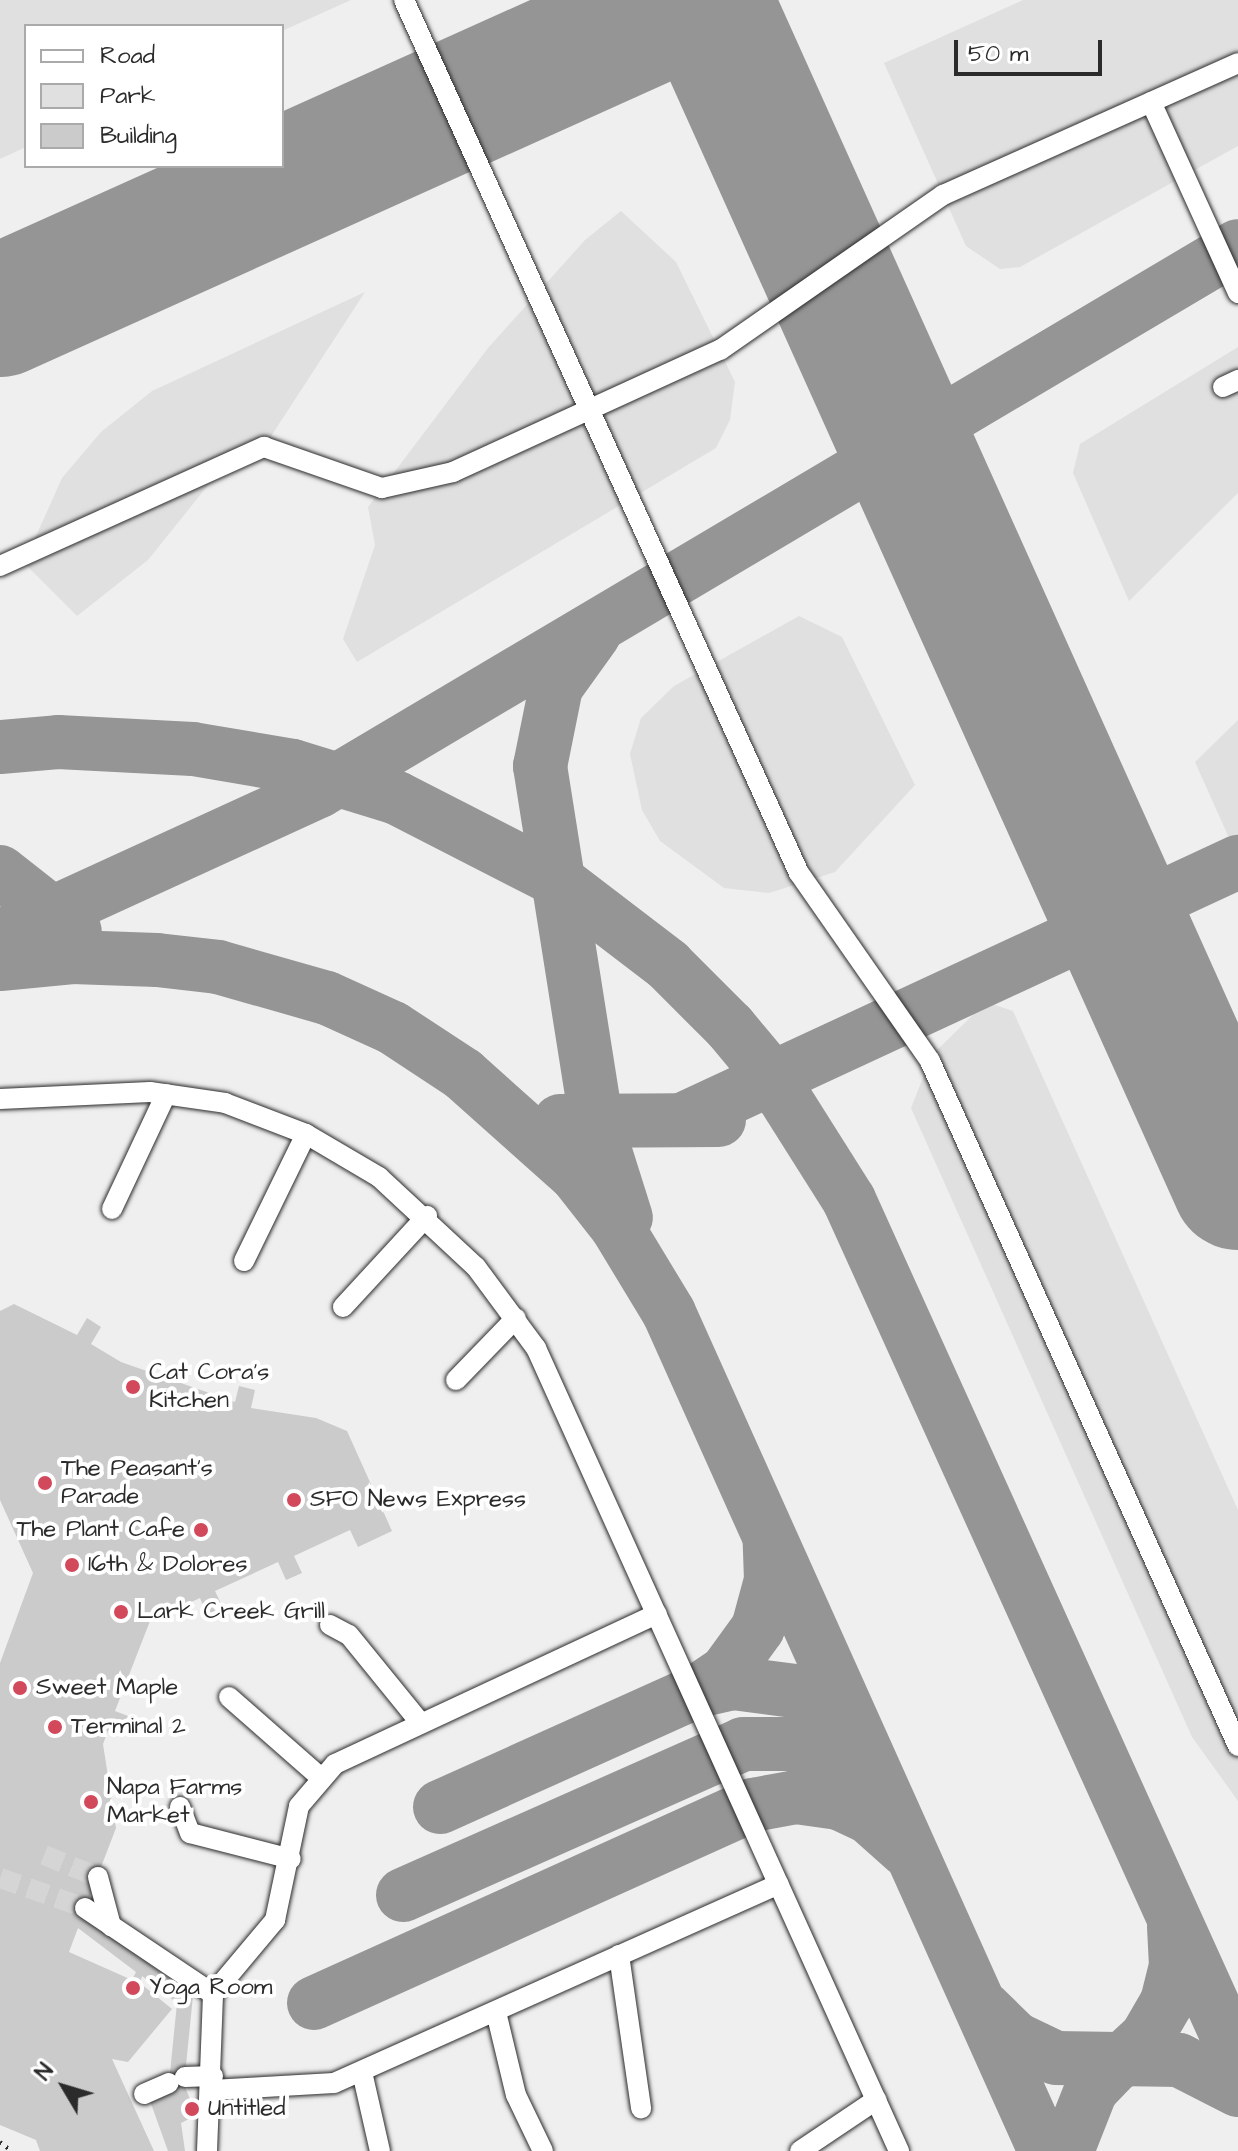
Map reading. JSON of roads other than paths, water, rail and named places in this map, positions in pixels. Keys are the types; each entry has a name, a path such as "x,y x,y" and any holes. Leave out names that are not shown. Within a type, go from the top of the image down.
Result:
{"lane":[{"path":"404,0 799,873 930,1061 1238,1746"},
{"path":"0,566 264,447 382,488 453,472 720,350 943,195 1238,63"},
{"path":"1151,102 1238,293"},
{"path":"0,1099 64,1091 166,1094 225,1103 306,1134 379,1177 427,1216 516,1318 536,1348 899,2151"},
{"path":"112,1209 166,1094"},
{"path":"244,1261 306,1134"},
{"path":"343,1307 427,1216"},
{"path":"456,1380 516,1318"},
{"path":"207,2151 213,2083 213,1994 275,1920 291,1859 299,1806 320,1777 366,1744 657,1614"},
{"path":"330,1625 349,1635 419,1721"},
{"path":"229,1697 320,1777"},
{"path":"180,1807 190,1833 291,1859"},
{"path":"98,1877 111,1926"},
{"path":"144,2094 177,2080 313,2088 362,2072 778,1884"},
{"path":"85,1908 213,1994"},
{"path":"619,1955 641,2108"},
{"path":"496,2012 516,2095 543,2151"},
{"path":"362,2072 380,2151"},
{"path":"800,2151 876,2100"}],"tunnel":[{"path":"44,1855 98,1877"},
{"path":"0,1878 85,1908"}],"place":[{"name":"Cat Cora’s Kitchen","path":"133,1387"},
{"name":"The Peasant's Parade","path":"45,1483"},
{"name":"SFO News Express","path":"294,1500"},
{"name":"The Plant Cafe","path":"201,1530"},
{"name":"16th & Dolores","path":"72,1565"},
{"name":"Lark Creek Grill","path":"121,1612"},
{"name":"Sweet Maple","path":"20,1688"},
{"name":"Terminal 2","path":"55,1727"},
{"name":"Napa Farms Market","path":"91,1802"},
{"name":"Yoga Room","path":"133,1988"},
{"name":"Untitled","path":"192,2109"}]}
